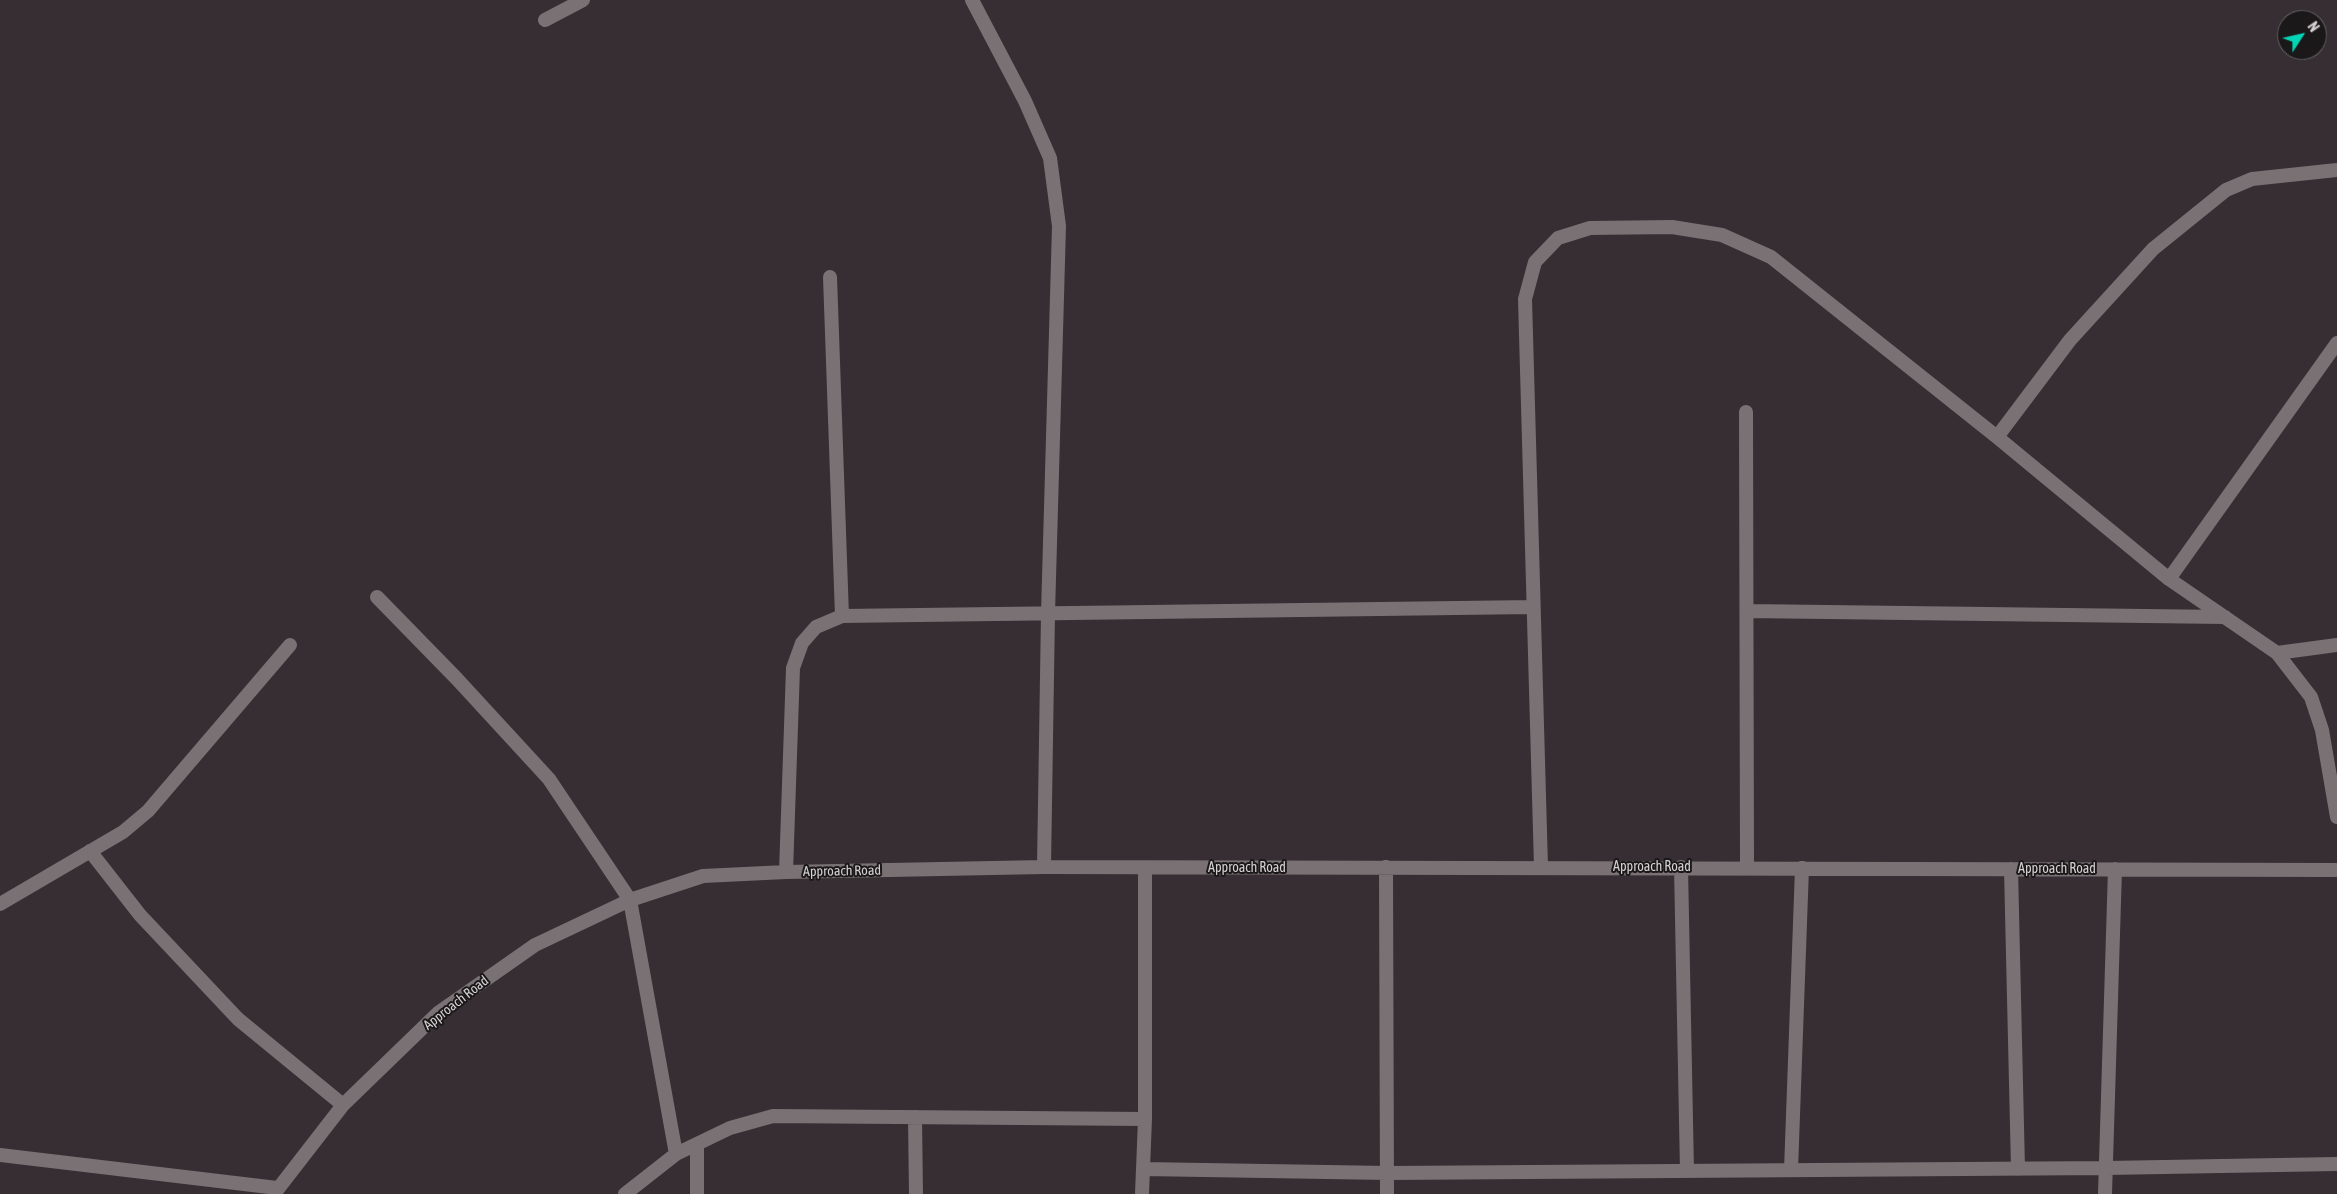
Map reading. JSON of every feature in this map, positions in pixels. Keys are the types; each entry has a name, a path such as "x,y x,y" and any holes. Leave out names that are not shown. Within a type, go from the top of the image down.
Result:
{"street":[{"path":"545,20 583,0"},
{"path":"972,0 1025,101 1050,158 1058,226 1048,613 1044,867"},
{"path":"1997,437 2070,340 2146,256 2226,190 2252,179 2337,170"},
{"path":"1541,867 1525,299 1535,262 1558,238 1590,228 1672,227 1722,236 1771,257 1997,437 2169,579 2277,653 2292,669 2311,697 2322,730 2337,816"},
{"path":"830,277 842,616"},
{"path":"2169,579 2337,344"},
{"path":"1746,412 1747,867"},
{"path":"377,597 457,679 549,779 630,900 676,1154"},
{"path":"786,872 793,668 802,643 816,627 842,616 1534,607"},
{"path":"1747,611 2224,617"},
{"path":"2277,653 2337,644"},
{"path":"0,904 123,832 148,812 290,646"},
{"path":"90,851 140,915 238,1019 343,1105"},
{"name":"Approach Road","path":"276,1191 343,1105 438,1013 535,945 630,900 703,876 786,872 1044,867 1747,867 2337,870"},
{"path":"1386,867 1387,1194"},
{"path":"1142,1194 1145,1119 1145,868"},
{"path":"1681,868 1687,1170"},
{"path":"1791,1170 1802,868"},
{"path":"2011,869 2018,1169"},
{"path":"2105,1194 2115,869"},
{"path":"625,1194 676,1154 730,1128 773,1116 1145,1119"},
{"path":"915,1117 916,1194"},
{"path":"697,1144 697,1194"},
{"path":"0,1156 276,1191"},
{"path":"1143,1169 1388,1173 2018,1169 2337,1164"}]}
